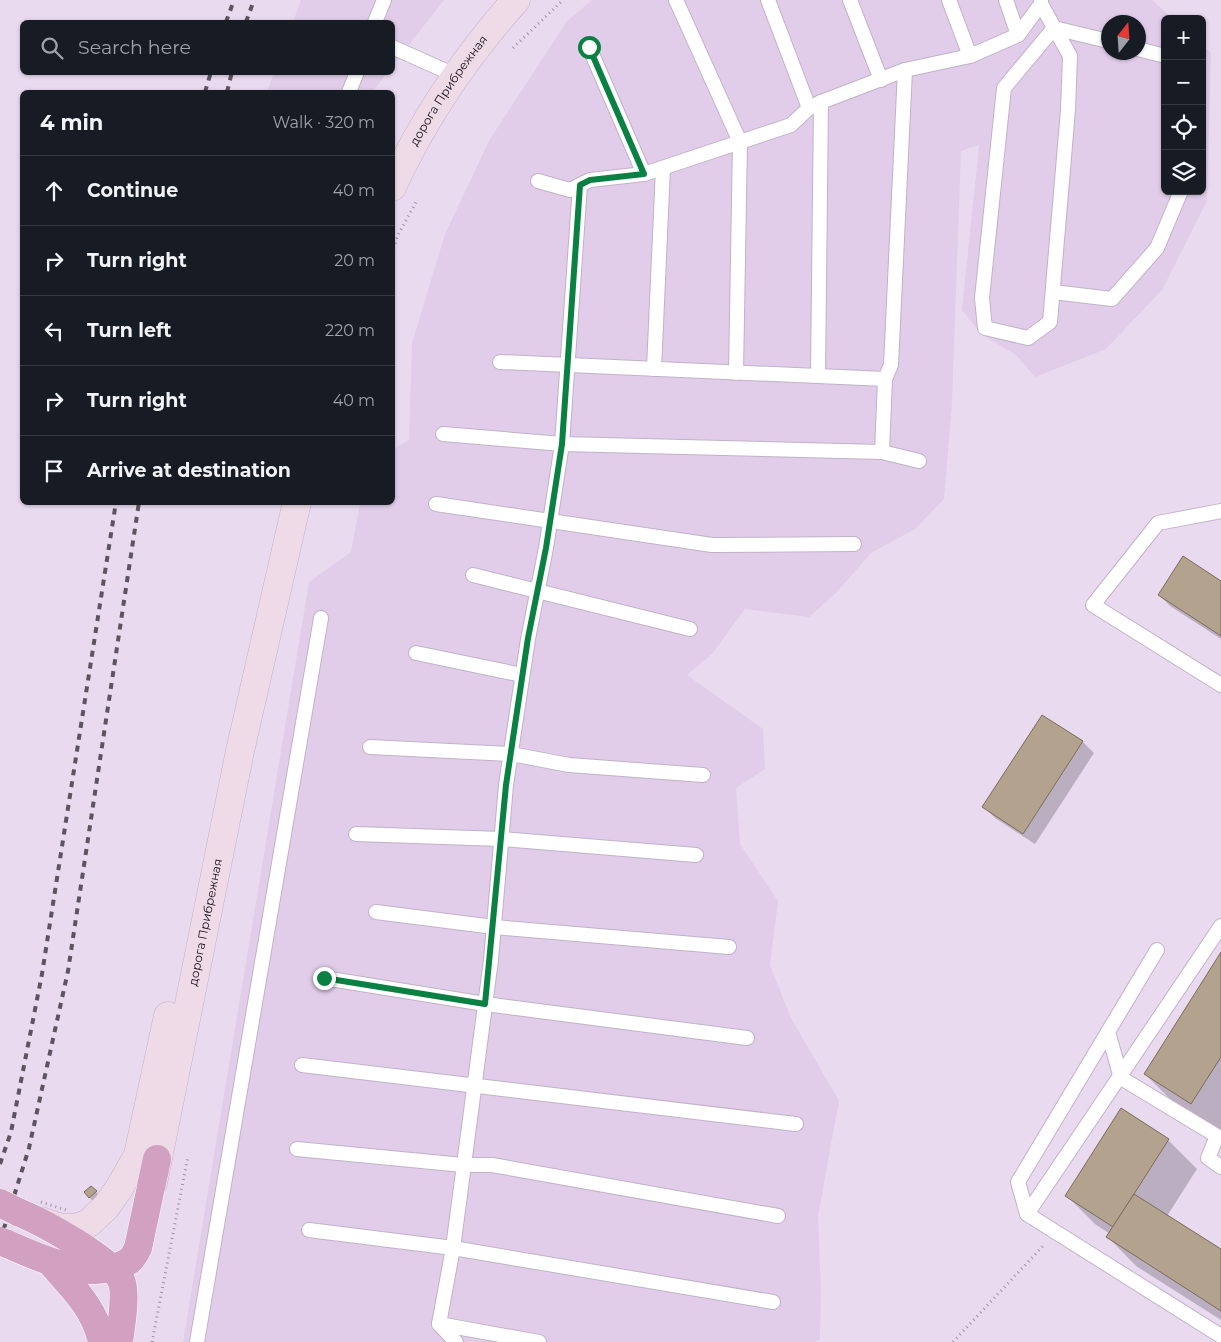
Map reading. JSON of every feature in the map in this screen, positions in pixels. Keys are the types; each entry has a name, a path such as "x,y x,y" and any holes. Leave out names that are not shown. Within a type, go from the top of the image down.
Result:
{"highway":[{"path":"2,1242 52,1264 78,1268 110,1268 130,1260 138,1248 157,1159"},
{"path":"19,1212 110,1268 121,1280 123,1292 121,1342"},
{"path":"52,1264 81,1296 91,1311 98,1325 102,1342"}],"main road":[{"name":"дорога Прибрежная","path":"395,181 422,126 455,75 491,28 516,0"},
{"name":"дорога Прибрежная","path":"121,1342 240,752 296,505"},
{"path":"19,1212 61,1228 76,1228 89,1223 111,1200 138,1155 220,772 249,666 288,540"}],"lane":[{"path":"376,20 384,0"},
{"path":"676,0 740,142 736,373"},
{"path":"768,0 815,105 818,376"},
{"path":"850,0 881,80"},
{"path":"949,0 970,56"},
{"path":"1006,0 1018,35"},
{"path":"538,181 570,190 590,180 644,174 791,125 815,105 905,70 970,56 1018,35 1041,2 1070,56 1068,110 1050,322 1028,338 985,328 982,298 1004,88 1054,28"},
{"path":"1054,28 1101,39"},
{"path":"589,47 644,174"},
{"path":"395,48 455,75"},
{"path":"1146,51 1161,55"},
{"path":"882,452 885,380 891,365 905,70"},
{"path":"351,90 356,75"},
{"path":"654,369 663,168"},
{"path":"438,1324 453,1248 485,1004 510,754 562,444 570,365 580,185"},
{"path":"1053,292 1112,299 1157,248 1179,195"},
{"path":"500,362 885,380"},
{"path":"443,434 562,444 882,452 919,461"},
{"path":"436,504 712,544 854,544"},
{"path":"1221,510 1158,523 1093,605 1221,685"},
{"path":"473,575 690,629"},
{"path":"197,1342 321,618"},
{"path":"416,653 522,675"},
{"path":"370,747 510,754 569,765 703,775"},
{"path":"356,834 501,839 696,855"},
{"path":"376,912 494,926 729,948"},
{"path":"1027,1214 1121,1078 1221,926"},
{"path":"1158,950 1018,1182 1027,1214 1221,1336"},
{"path":"324,978 485,1004 747,1038"},
{"path":"1108,1032 1121,1078 1219,1133 1208,1158 1221,1167"},
{"path":"302,1064 796,1124"},
{"path":"297,1149 463,1166 492,1165 778,1216"},
{"path":"308,1230 453,1248 773,1302"},
{"path":"438,1324 456,1342"},
{"path":"438,1324 539,1342"}],"path":[{"path":"508,52 563,0"},
{"path":"395,244 416,200"},
{"path":"953,1342 1056,1232"}],"shaded area":[{"path":"301,0 444,0 395,62 395,20 294,20"},
{"path":"592,0 1152,0 1169,15 1161,15 1161,195 1206,195 1206,49 1211,53 1207,201 1162,290 1106,349 1035,377 1016,355 981,334 962,310 979,145 961,151 952,403 944,499 915,529 871,553 836,593 809,617 745,609 712,654 687,675 763,729 765,769 736,788 740,844 778,901 770,965 791,1018 839,1101 818,1216 821,1289 820,1339 815,1342 183,1342 309,582 351,552 360,505 395,505 395,448 409,440 412,343 445,234 490,139 567,21"},
{"path":"273,75 385,75 374,90 268,90"}],"building":[{"path":"1183,556 1221,581 1221,636 1158,595"},
{"path":"1042,715 1083,741 1023,834 982,807"},
{"path":"1221,952 1221,1057 1191,1104 1144,1074"},
{"path":"1121,1108 1169,1139 1113,1227 1065,1196"},
{"path":"91,1186 97,1191 89,1198 84,1192"},
{"path":"1134,1194 1221,1249 1221,1311 1106,1237"}],"railway":[{"path":"227,20 234,0"},
{"path":"247,20 254,0"},
{"path":"206,90 210,75"},
{"path":"228,90 231,75"},
{"path":"0,1164 11,1132 42,974 116,505"},
{"path":"0,1241 29,1148 68,971 139,505"}],"route":[{"path":"324,978 485,1004 491,960 506,785 528,638 546,548 562,444 570,365 580,185 590,180 644,174 589,47"}]}
